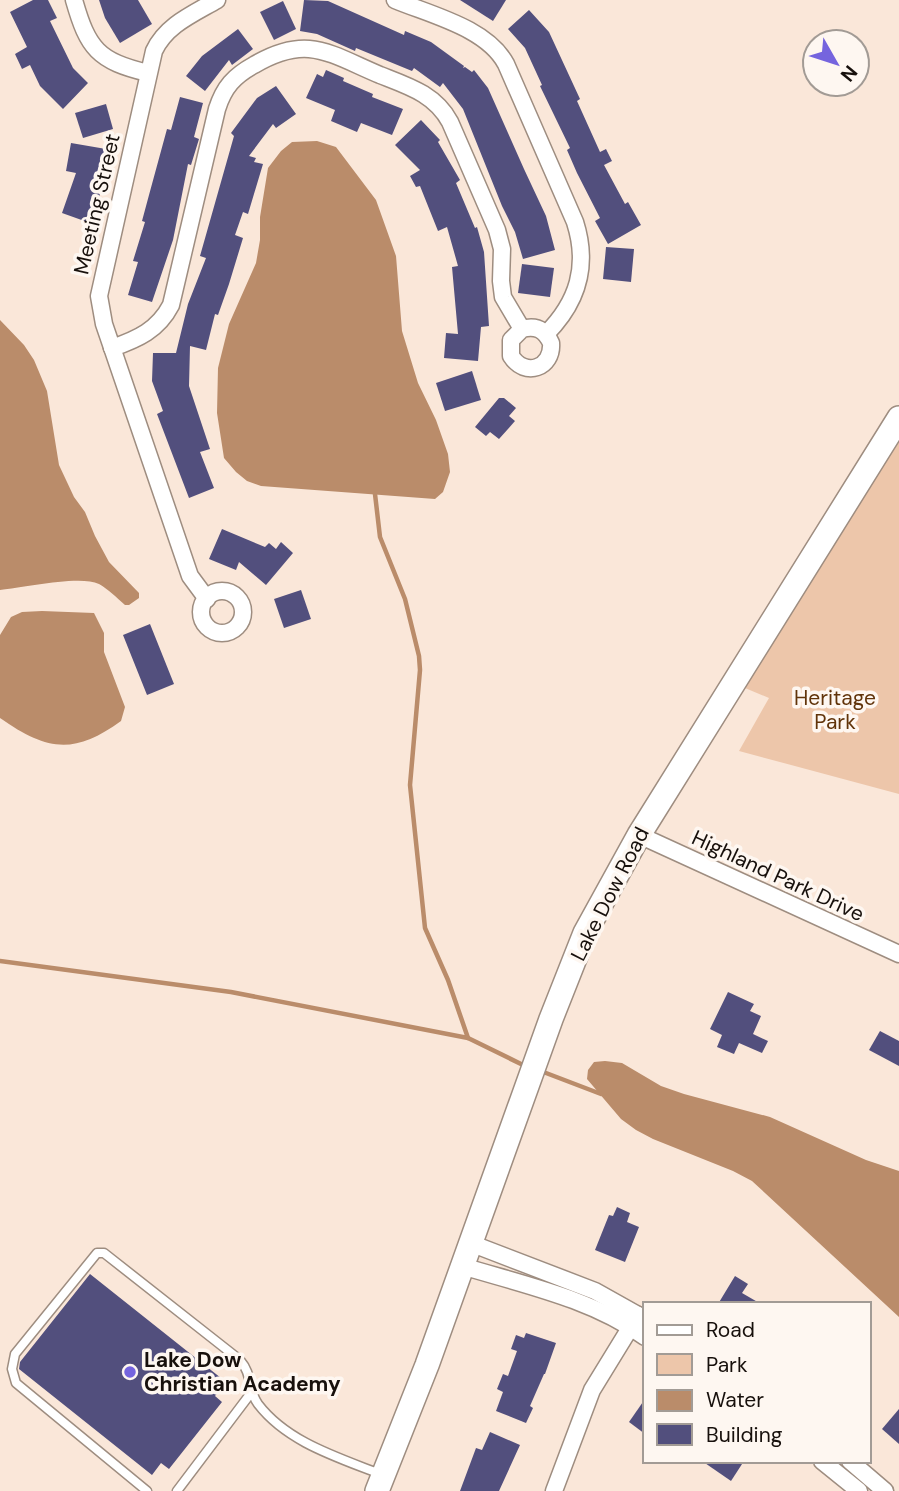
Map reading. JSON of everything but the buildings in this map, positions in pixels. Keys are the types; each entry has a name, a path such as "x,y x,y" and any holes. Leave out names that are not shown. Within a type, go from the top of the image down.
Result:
{"street":[{"path":"74,0 82,27 95,48 115,64 148,73"},
{"name":"Meeting Street","path":"206,599 190,576 112,348 100,310 100,285 155,47 166,33 184,18 217,0"},
{"path":"395,0 479,35 494,46 506,64 575,222 579,240 580,272 574,298 563,316 546,334"},
{"path":"112,348 144,336 171,305 223,92 238,75 270,56 282,50 301,47 322,51 414,89 440,107 450,122 497,230 501,245 503,297 522,329"},
{"path":"535,328 546,334 551,346 549,359 539,367 526,369 515,362 510,350 513,337 522,329 535,328"},
{"name":"Lake Dow Road","path":"380,1483 427,1365 551,1018 585,933 639,835 899,418"},
{"name":"Highland Park Drive","path":"639,835 899,954"},
{"path":"470,1243 586,1287 638,1320"},
{"path":"462,1266 638,1320"},
{"path":"554,1491 592,1390 638,1320"},
{"path":"824,1463 859,1491"},
{"path":"851,1463 885,1491"}],"lane":[{"path":"147,1491 16,1383 12,1369 15,1354 97,1253 104,1253 240,1360 249,1370 251,1393 277,1426 380,1483"},
{"path":"177,1491 251,1393"}],"green space":[{"name":"Heritage Park","path":"899,417 899,794 739,751 769,698 726,680"}],"water":[{"path":"317,141 336,147 376,200 396,256 402,331 418,383 436,420 448,454 450,472 443,492 435,499 261,486 247,481 224,458 217,413 218,368 229,324 256,263 268,168 292,142"},
{"path":"0,320 34,360 47,391 59,465 109,562 139,593 139,598 129,605 125,605 99,584 90,582 65,581 0,590"},
{"path":"22,612 94,613 104,633 104,652 125,707 121,721 88,740 60,745 46,742 16,729 0,718 0,635 11,617"},
{"path":"594,1062 622,1063 661,1086 684,1094 770,1117 866,1160 899,1171 899,1317 752,1181 653,1139 621,1119 587,1079 588,1070"}],"waterway":[{"path":"375,494 380,537 405,599 419,656 410,785 425,928 448,980 468,1038"},
{"path":"0,961 231,992 468,1038 521,1064"},
{"path":"546,1073 601,1094"}],"place":[{"name":"Lake Dow Christian Academy","path":"130,1372"}]}
